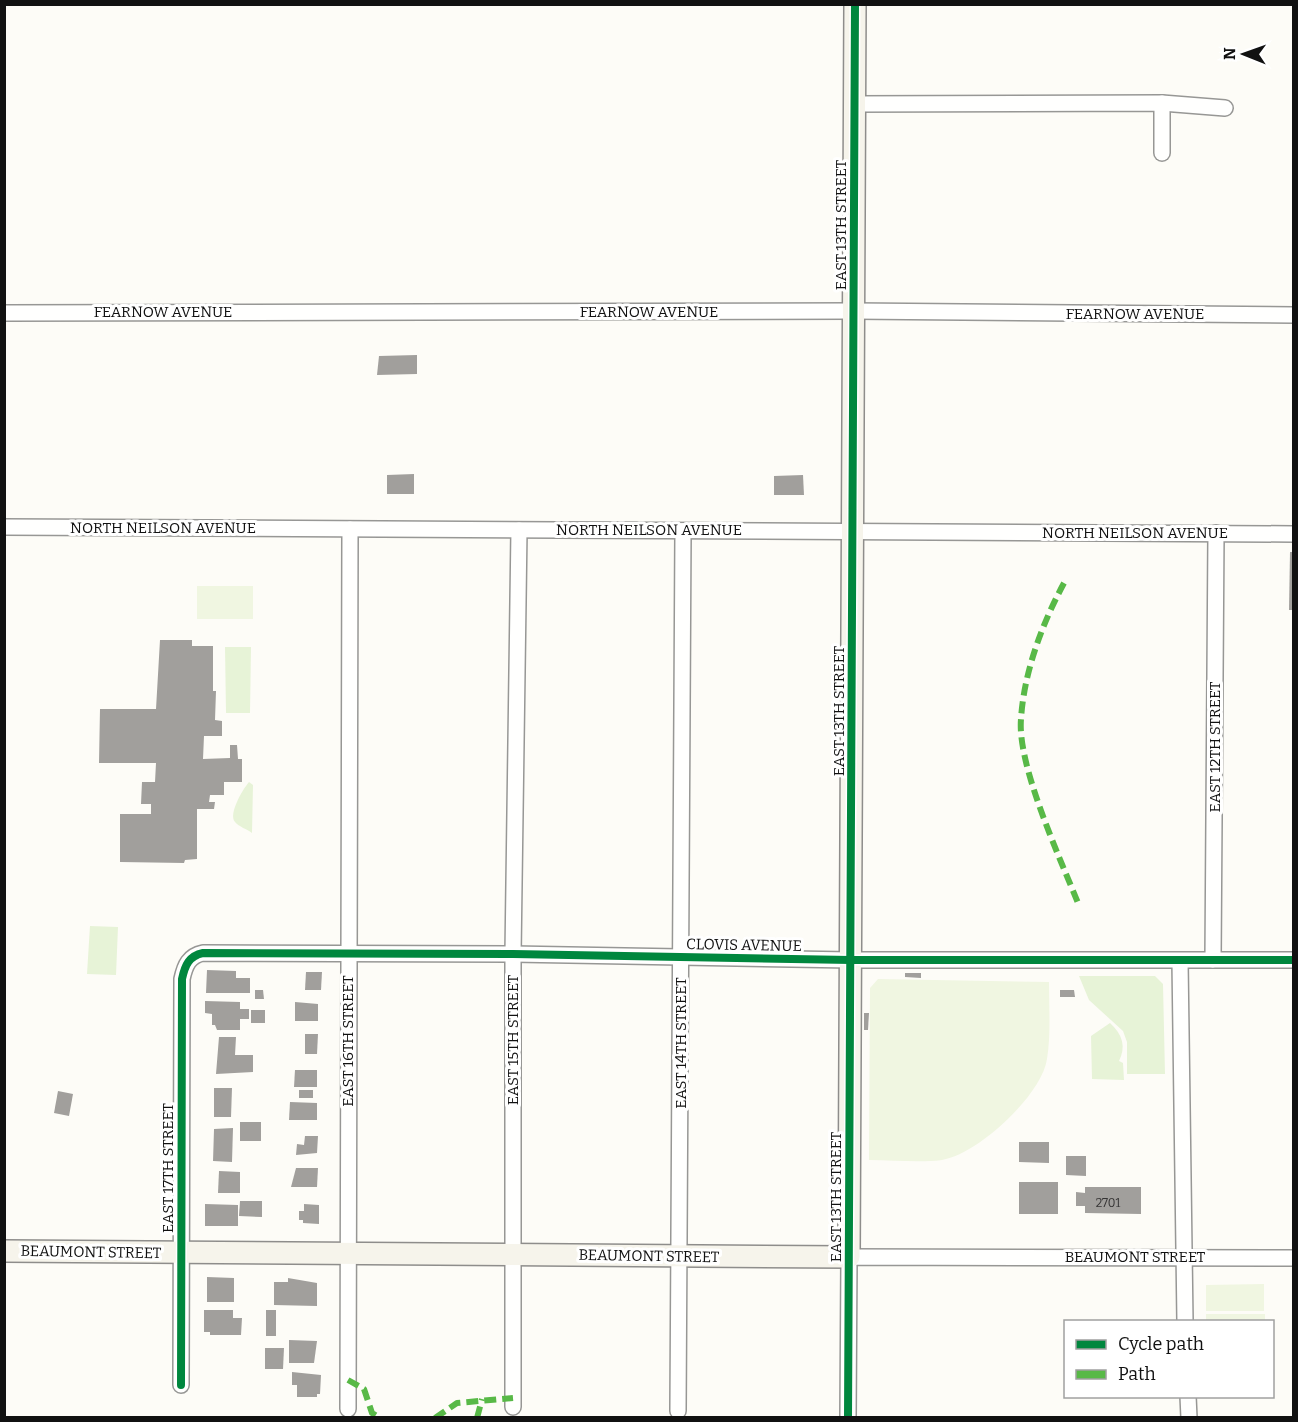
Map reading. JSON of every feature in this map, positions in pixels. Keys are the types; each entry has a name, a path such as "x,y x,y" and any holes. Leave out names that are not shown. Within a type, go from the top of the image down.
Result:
{"street":[{"name":"EAST 13TH STREET","path":"848,1418 855,4"},
{"path":"855,104 1162,104 1225,108"},
{"path":"1162,104 1162,153"},
{"name":"FEARNOW AVENUE","path":"4,312 854,311 1293,315"},
{"name":"NORTH NEILSON AVENUE","path":"4,527 1293,534"},
{"name":"EAST 16TH STREET","path":"348,1409 350,529"},
{"name":"EAST 15TH STREET","path":"513,1407 513,954 519,530"},
{"name":"EAST 14TH STREET","path":"678,1411 681,1256 683,531"},
{"name":"EAST 12TH STREET","path":"1213,960 1216,533"},
{"name":"CLOVIS AVENUE","path":"194,955 203,953 513,954 851,960 1293,960"},
{"name":"EAST 17TH STREET","path":"181,1385 182,979 185,967 194,955"},
{"path":"1180,961 1182,1257 1185,1320"},
{"name":"BEAUMONT STREET","path":"4,1251 1293,1258"},
{"path":"1188,1398 1189,1418"}],"green space":[{"path":"197,586 253,586 253,619 197,619"},
{"path":"225,647 251,647 250,713 226,713"},
{"path":"249,782 253,785 252,833 237,824 233,818 237,802"},
{"path":"90,926 118,927 116,975 87,974"},
{"path":"1079,976 1155,976 1163,984 1165,1074 1127,1074 1127,1042 1123,1031 1089,1000"},
{"path":"878,979 1049,982 1049,1040 1047,1059 1042,1073 1021,1105 1006,1121 972,1147 956,1156 933,1161 869,1160 870,988"},
{"path":"1110,1023 1122,1041 1119,1061 1123,1063 1124,1080 1092,1079 1091,1036"},
{"path":"1264,1284 1264,1311 1206,1311 1206,1285"},
{"path":"1206,1314 1265,1314 1265,1320 1206,1320"}],"building":[{"path":"417,355 417,374 377,375 379,356"},
{"path":"414,474 414,494 387,494 387,475"},
{"path":"803,475 804,495 774,495 774,476"},
{"path":"1290,552 1294,552 1294,610 1289,610"},
{"path":"160,640 192,640 192,646 213,646 215,720 222,721 222,736 204,736 203,759 230,758 230,745 237,745 238,759 242,759 242,782 224,782 224,795 210,795 209,802 215,802 214,809 197,809 197,859 185,860 184,863 120,862 120,814 151,814 151,804 141,804 142,782 155,782 156,763 99,763 100,709 156,709"},
{"path":"207,970 236,971 236,978 250,978 250,993 206,993"},
{"path":"306,972 322,972 321,990 305,990"},
{"path":"905,973 921,973 921,978 905,977"},
{"path":"255,990 263,990 264,999 255,999"},
{"path":"1060,990 1074,990 1075,997 1060,997"},
{"path":"205,1001 240,1002 240,1009 249,1009 249,1019 240,1019 240,1030 217,1030 215,1025 212,1025 212,1014 205,1013"},
{"path":"295,1002 318,1004 318,1021 295,1021"},
{"path":"251,1010 265,1010 265,1023 251,1023"},
{"path":"864,1013 869,1013 868,1030 864,1030"},
{"path":"305,1034 318,1034 317,1054 305,1054"},
{"path":"219,1037 236,1037 235,1055 253,1055 253,1072 216,1074"},
{"path":"295,1070 317,1070 317,1087 294,1087"},
{"path":"214,1088 232,1088 231,1117 214,1117"},
{"path":"299,1090 313,1090 313,1098 299,1098"},
{"path":"58,1091 73,1094 69,1116 54,1113"},
{"path":"290,1102 317,1103 317,1120 289,1120"},
{"path":"240,1122 261,1122 261,1141 240,1141"},
{"path":"233,1128 232,1162 213,1161 214,1129"},
{"path":"305,1136 318,1136 317,1153 296,1155 297,1144 304,1145"},
{"path":"1019,1142 1049,1142 1049,1163 1019,1162"},
{"path":"1066,1156 1086,1156 1086,1176 1066,1175"},
{"path":"296,1168 318,1168 317,1187 291,1187"},
{"path":"219,1171 240,1172 240,1193 218,1193"},
{"path":"1019,1182 1058,1182 1058,1214 1019,1214"},
{"path":"1085,1187 1141,1187 1141,1214 1085,1213 1085,1206 1076,1206 1076,1192 1085,1193"},
{"path":"240,1201 262,1201 262,1217 239,1216"},
{"path":"205,1204 238,1205 238,1226 205,1226"},
{"path":"304,1204 319,1205 319,1224 303,1223 303,1220 299,1220 299,1211 304,1211"},
{"path":"207,1277 234,1278 234,1302 207,1302"},
{"path":"288,1278 317,1283 317,1306 274,1305 274,1282 288,1282"},
{"path":"204,1310 233,1310 233,1318 242,1318 241,1335 210,1335 210,1332 204,1332"},
{"path":"266,1310 276,1310 276,1336 266,1336"},
{"path":"289,1340 317,1341 314,1363 289,1363"},
{"path":"265,1348 284,1348 283,1369 265,1369"},
{"path":"292,1372 321,1375 320,1394 317,1394 317,1397 297,1397 297,1385 292,1385"}],"marked path":[{"path":"1064,583 1035,649 1026,684 1021,719 1026,761 1033,786 1078,903"},
{"path":"348,1380 364,1389 372,1413 380,1418"},
{"path":"435,1418 457,1403 513,1398"},
{"path":"477,1418 482,1399"}],"cycle path":[{"path":"848,1418 855,4"},
{"path":"181,1385 182,979 188,962 198,954 513,954 851,960 1294,960"}]}
